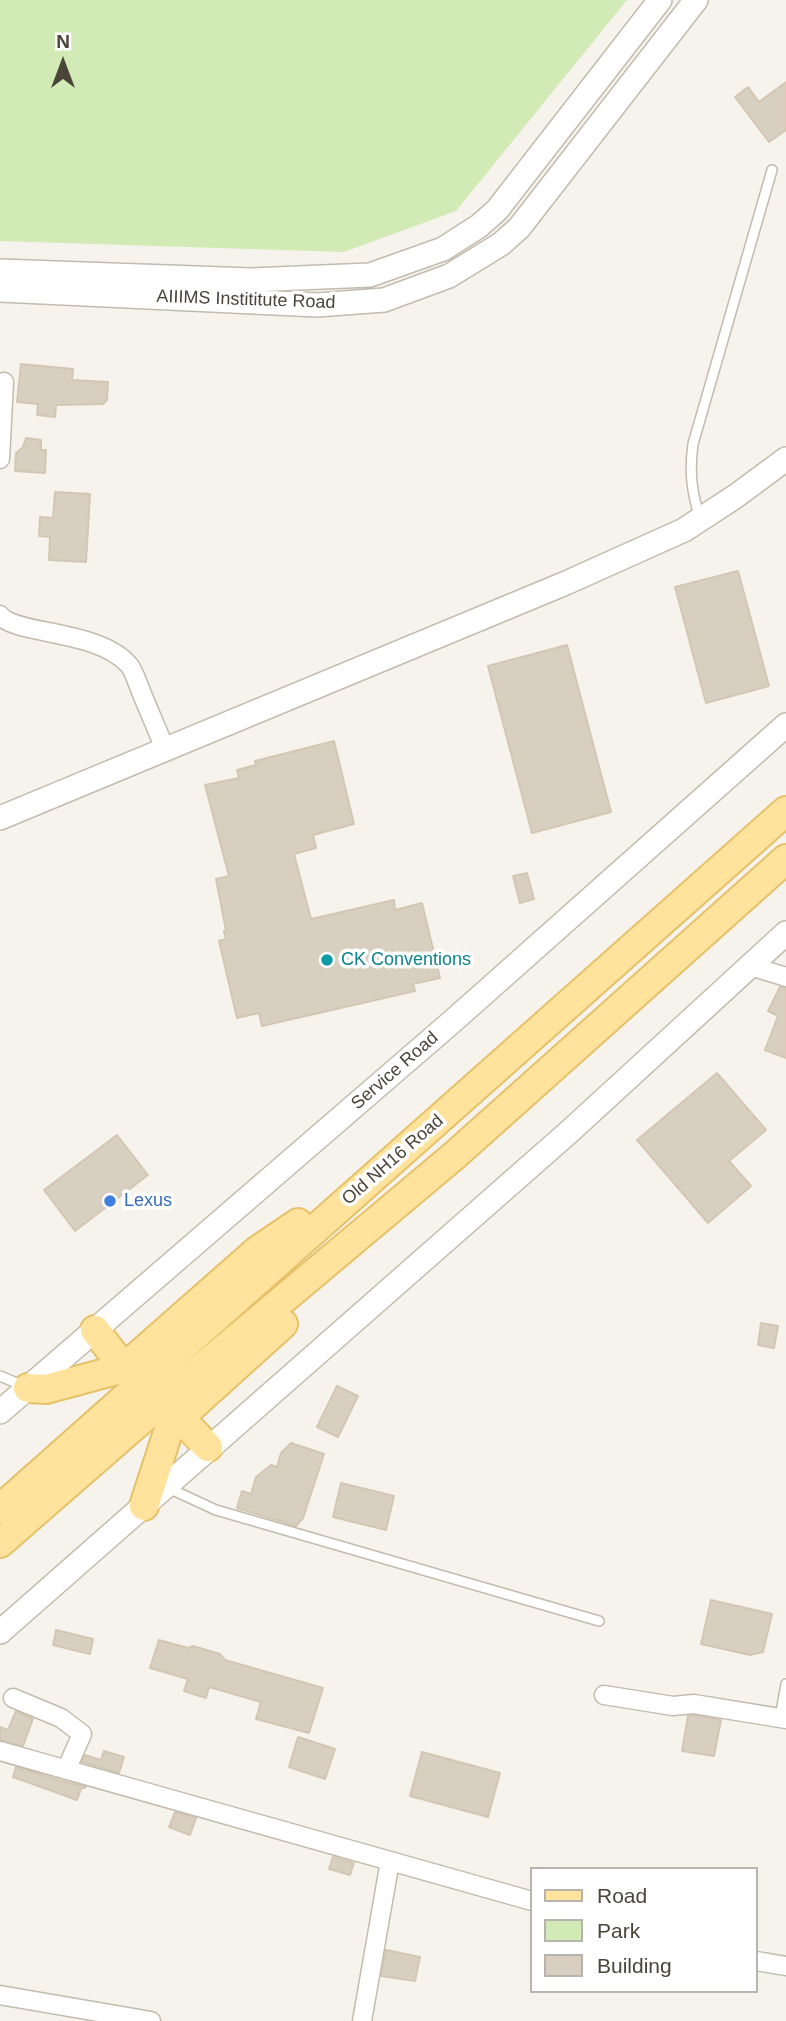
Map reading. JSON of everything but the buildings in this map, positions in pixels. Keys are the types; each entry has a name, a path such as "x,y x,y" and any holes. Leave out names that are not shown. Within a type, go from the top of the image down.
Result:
{"main road":[{"name":"Old NH16 Road","path":"0,1508 786,811"},
{"name":"Old NH16 Road","path":"0,1544 180,1386 455,1155 786,859"},
{"path":"28,1388 46,1389 124,1368 258,1250 399,1155"},
{"path":"144,1506 170,1426 312,1298 455,1155"},
{"path":"95,1330 124,1368"},
{"path":"179,1417 208,1447"}],"street":[{"name":"AIIIMS Instititute Road","path":"0,271 251,280 370,275 443,249 479,226 497,209 660,0"},
{"name":"AIIIMS Instititute Road","path":"0,290 317,305 384,300 449,276 501,244 519,228 696,0"},
{"path":"0,459 4,382"},
{"path":"0,818 566,583 684,530 786,459"},
{"path":"0,615 3,620 89,640 114,652 130,666 165,749"},
{"name":"Service Road","path":"0,1412 454,1020 786,725"},
{"path":"0,1632 569,1132 786,933"},
{"path":"750,966 786,977"},
{"path":"604,1695 673,1706 694,1704 783,1718"},
{"path":"12,1698 61,1718 82,1734 66,1770"},
{"path":"0,1751 530,1900"},
{"path":"362,2021 390,1861"},
{"path":"758,1961 786,1966"},
{"path":"0,1995 150,2021"}],"lane":[{"path":"700,520 691,489 690,464 693,444 772,170"},
{"path":"0,1376 28,1388"},
{"path":"166,1487 216,1510 599,1621"},
{"path":"783,1718 786,1684"}],"green space":[{"path":"0,0 627,0 456,211 344,252 0,241"}],"place":[{"name":"CK Conventions","path":"327,960"},
{"name":"Lexus","path":"110,1201"}]}
